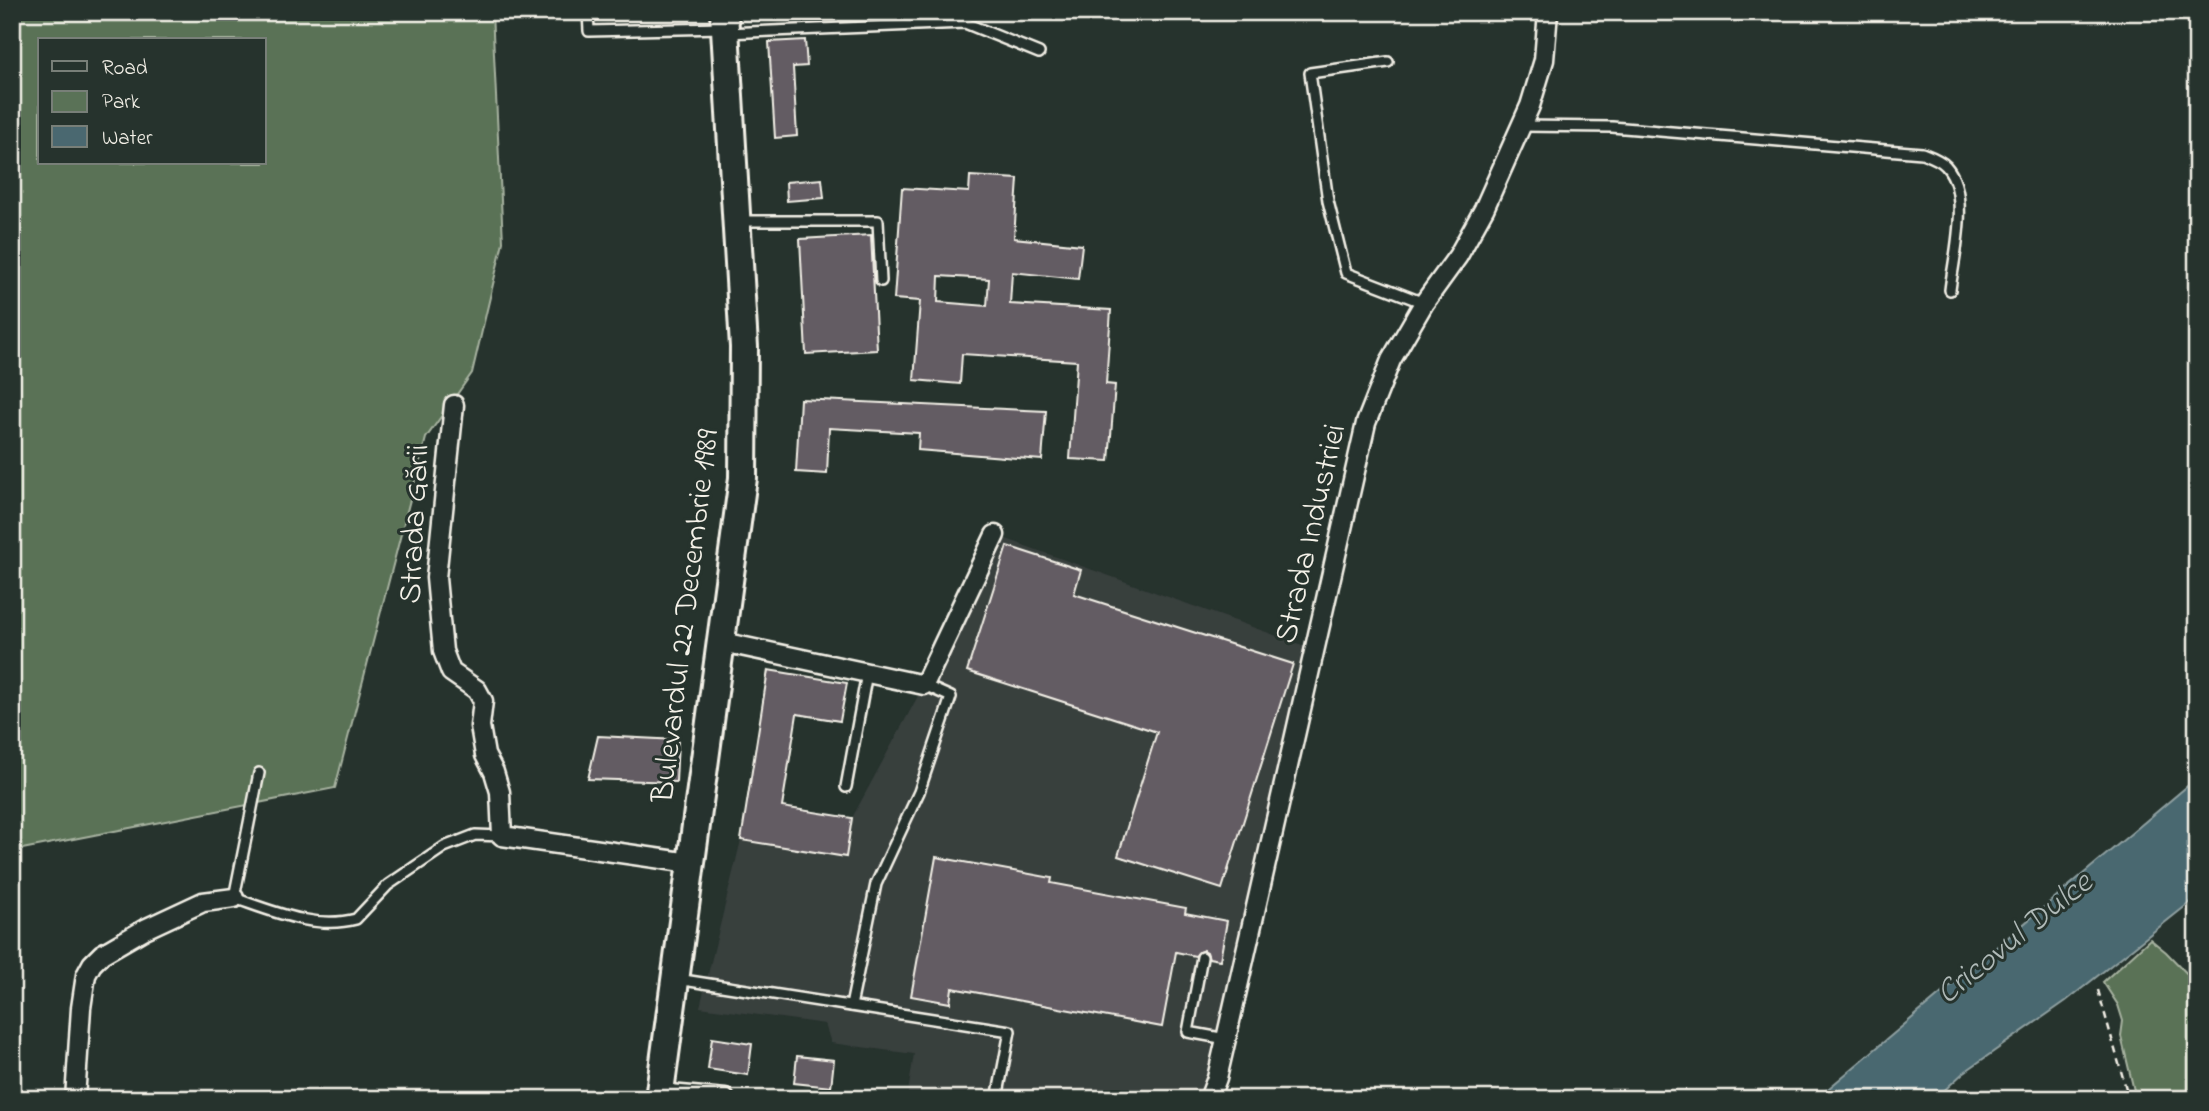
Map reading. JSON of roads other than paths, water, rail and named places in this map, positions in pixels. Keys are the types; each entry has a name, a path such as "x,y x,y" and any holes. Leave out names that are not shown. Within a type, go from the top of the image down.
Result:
{"main road":[{"name":"Bulevardul 22 Decembrie 1989","path":"659,1096 743,478 744,347 725,24"}],"street":[{"name":"Strada Industriei","path":"1209,1099 1217,1079 1366,423 1391,360 1424,303 1458,256 1484,209 1530,106 1544,60 1548,12"},
{"name":"Strada Gării","path":"454,405 436,578 443,651 451,672 469,682 483,701 480,726 485,755 500,792 502,836"},
{"path":"722,642 924,685 995,535"},
{"path":"502,836 690,863"},
{"path":"75,1099 81,1008 86,975 92,964 102,954 145,929 203,902 234,898"},
{"path":"659,1096 725,1099"}],"lane":[{"path":"588,12 589,31 725,24 965,23 1039,53"},
{"path":"1388,62 1310,73 1328,201 1346,273 1424,303"},
{"path":"1521,126 1612,127 1922,153 1945,164 1957,183 1960,208 1950,290"},
{"path":"736,221 878,221 881,281"},
{"path":"846,787 867,673"},
{"path":"851,1006 876,884 919,793 951,697 924,685"},
{"path":"259,773 234,898 295,918 327,923 356,919 388,885 444,847 475,835 502,836"},
{"path":"1202,957 1188,1032 1226,1039"},
{"path":"675,978 1010,1031 997,1099"}],"water":[{"name":"Cricovul Dulce","path":"2197,778 2197,897 2066,1001 1963,1073 1935,1099 1816,1099"}]}
